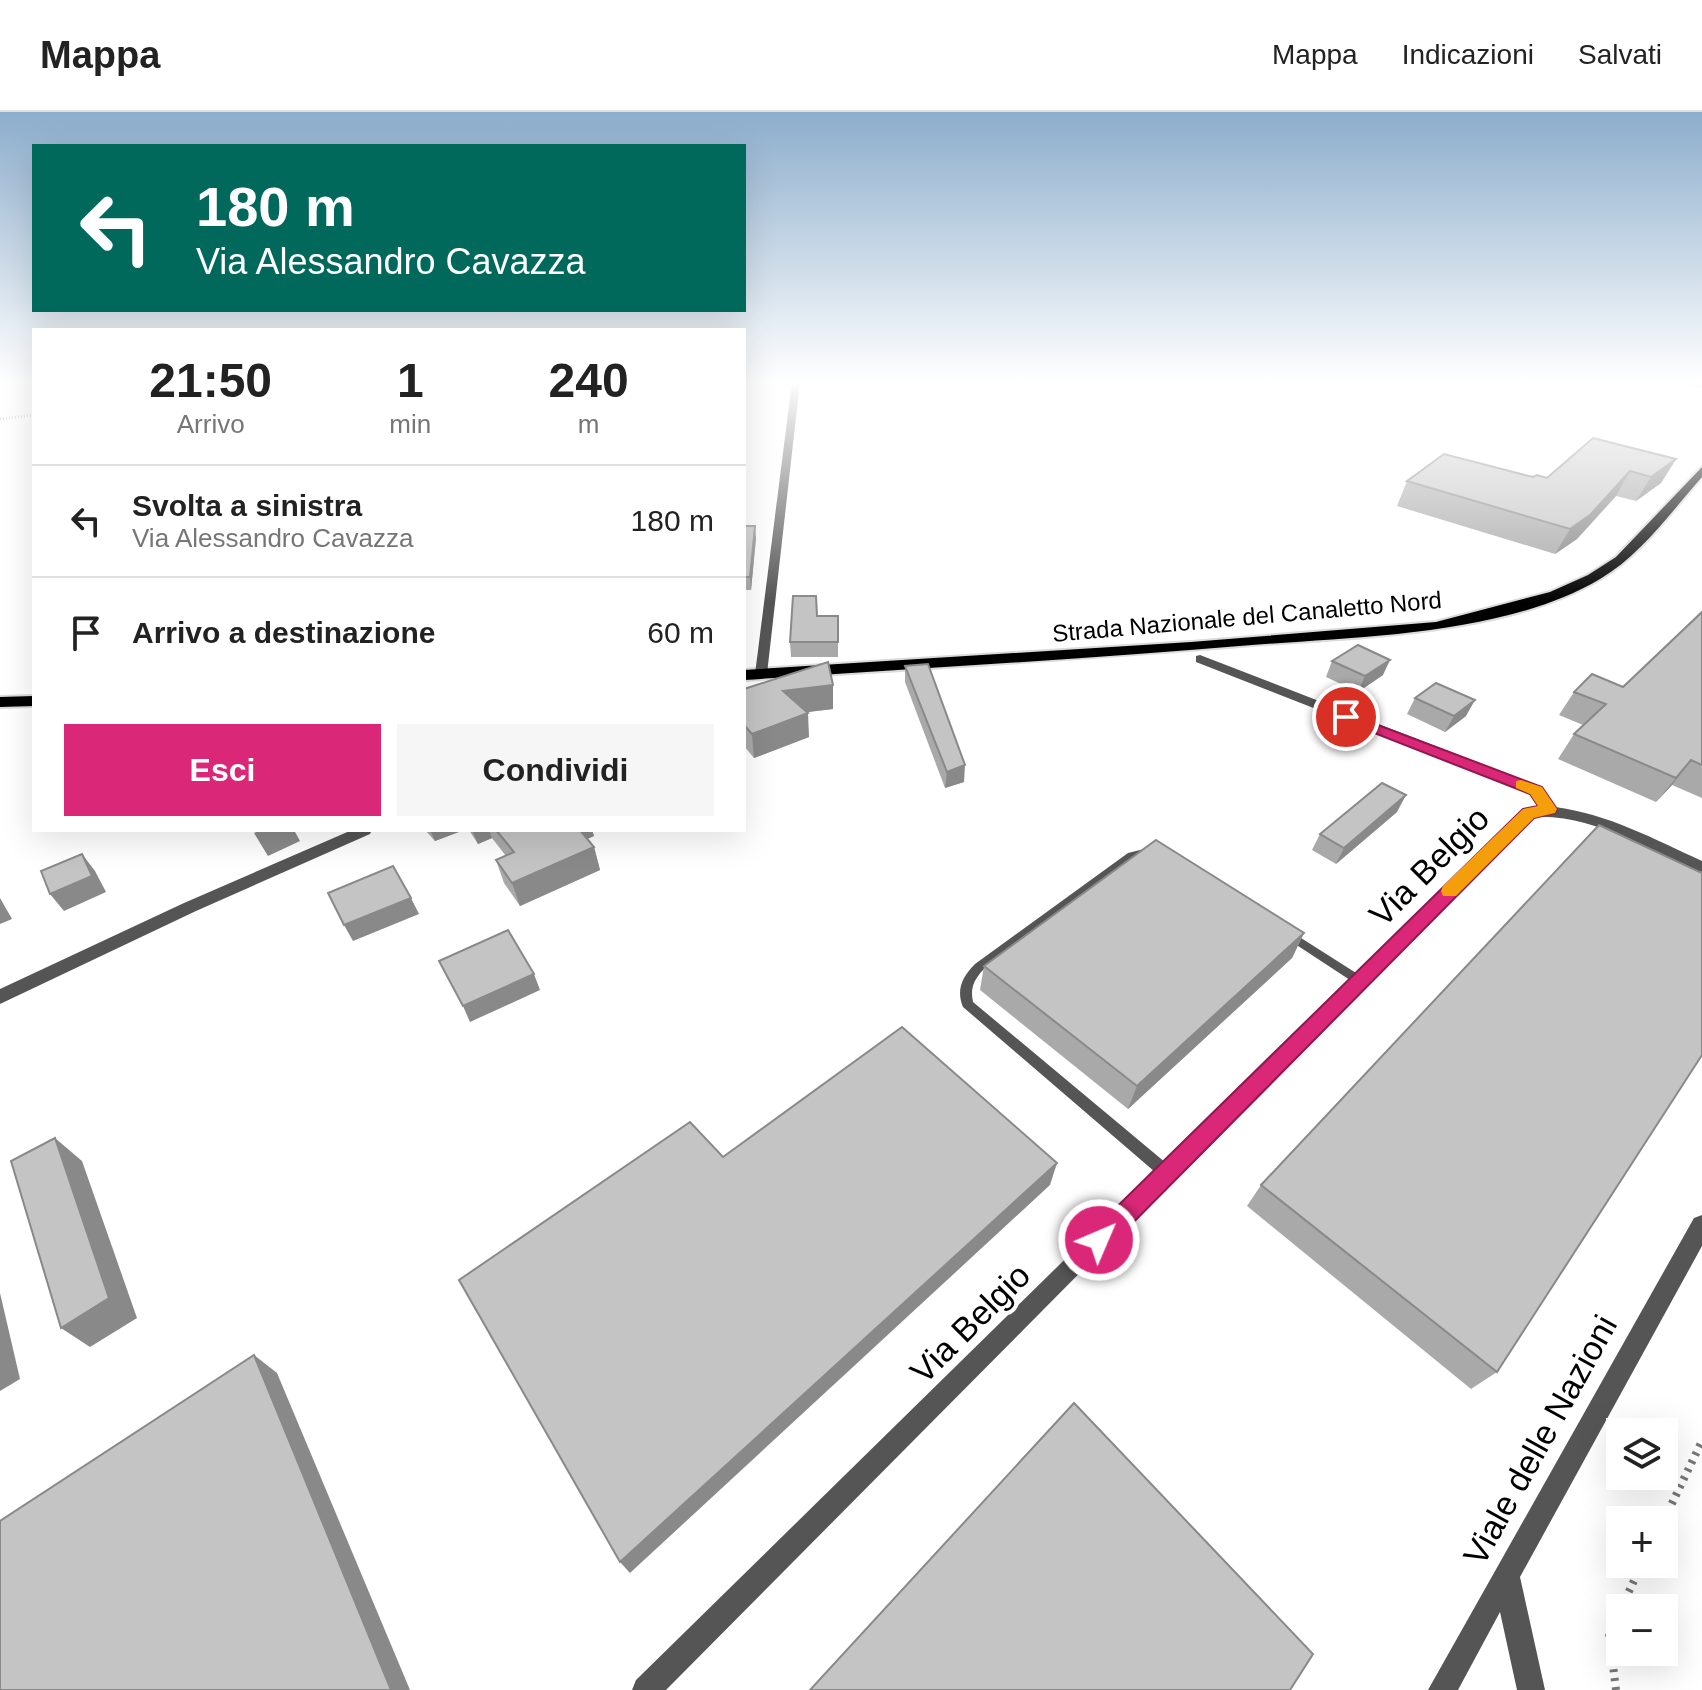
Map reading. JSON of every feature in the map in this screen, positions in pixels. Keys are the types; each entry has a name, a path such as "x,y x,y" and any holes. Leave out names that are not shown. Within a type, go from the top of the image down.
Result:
{"main road":[{"name":"Strada Nazionale del Canaletto Nord","path":"746,675 1207,645 1436,626 1555,595 1593,578 1621,560 1702,470"},
{"path":"0,702 32,701"}],"street":[{"path":"761,674 787,456"},
{"path":"1200,659 1536,790 1549,809 1578,814 1702,867"},
{"name":"Via Belgio","path":"646,1690 1528,813 1549,809"},
{"path":"0,997 309,852 360,832"},
{"name":"Viale delle Nazioni","path":"1442,1690 1702,1225"},
{"path":"1506,1575 1531,1690"}],"lane":[{"path":"1159,854 1144,851 1132,856 979,967 967,979 965,993 967,1004 1167,1173"},
{"path":"1281,930 1360,981"}],"path":[{"path":"1671,1506 1702,1441"},
{"path":"1613,1666 1616,1690"}],"building":[{"path":"1442,456 1547,478 1573,456 1663,456 1676,459 1651,477 1630,471 1591,514 1570,529 1407,481"},
{"path":"746,526 755,526 750,577 746,577"},
{"path":"793,596 816,596 817,616 838,616 838,642 790,642"},
{"path":"1702,612 1702,765 1691,760 1676,778 1574,734 1606,704 1574,692 1592,674 1623,687"},
{"path":"1358,645 1390,660 1365,676 1332,661"},
{"path":"828,662 833,685 783,691 808,713 752,734 746,727 746,688"},
{"path":"928,664 965,765 947,772 905,666"},
{"path":"1436,683 1475,700 1454,716 1415,698"},
{"path":"1382,783 1406,795 1344,848 1320,834"},
{"path":"1599,825 1702,873 1702,1055 1497,1372 1261,1185"},
{"path":"498,832 582,832 594,847 512,883 496,860 514,852"},
{"path":"1156,840 1304,933 1137,1086 984,966"},
{"path":"82,854 92,876 50,894 41,871"},
{"path":"393,866 411,898 344,925 328,893"},
{"path":"508,930 534,974 463,1006 439,961"},
{"path":"902,1027 1057,1163 620,1562 459,1280 690,1122 723,1157"},
{"path":"55,1138 109,1298 61,1328 11,1161"},
{"path":"254,1355 391,1690 0,1690 0,1521"},
{"path":"1074,1403 1313,1654 1290,1690 810,1690"}],"slow traffic":[{"path":"1450,891 1528,813 1549,809 1536,790 1521,785"}],"route":[{"path":"1099,1240 1528,813 1549,809 1536,790 1346,717"}]}
